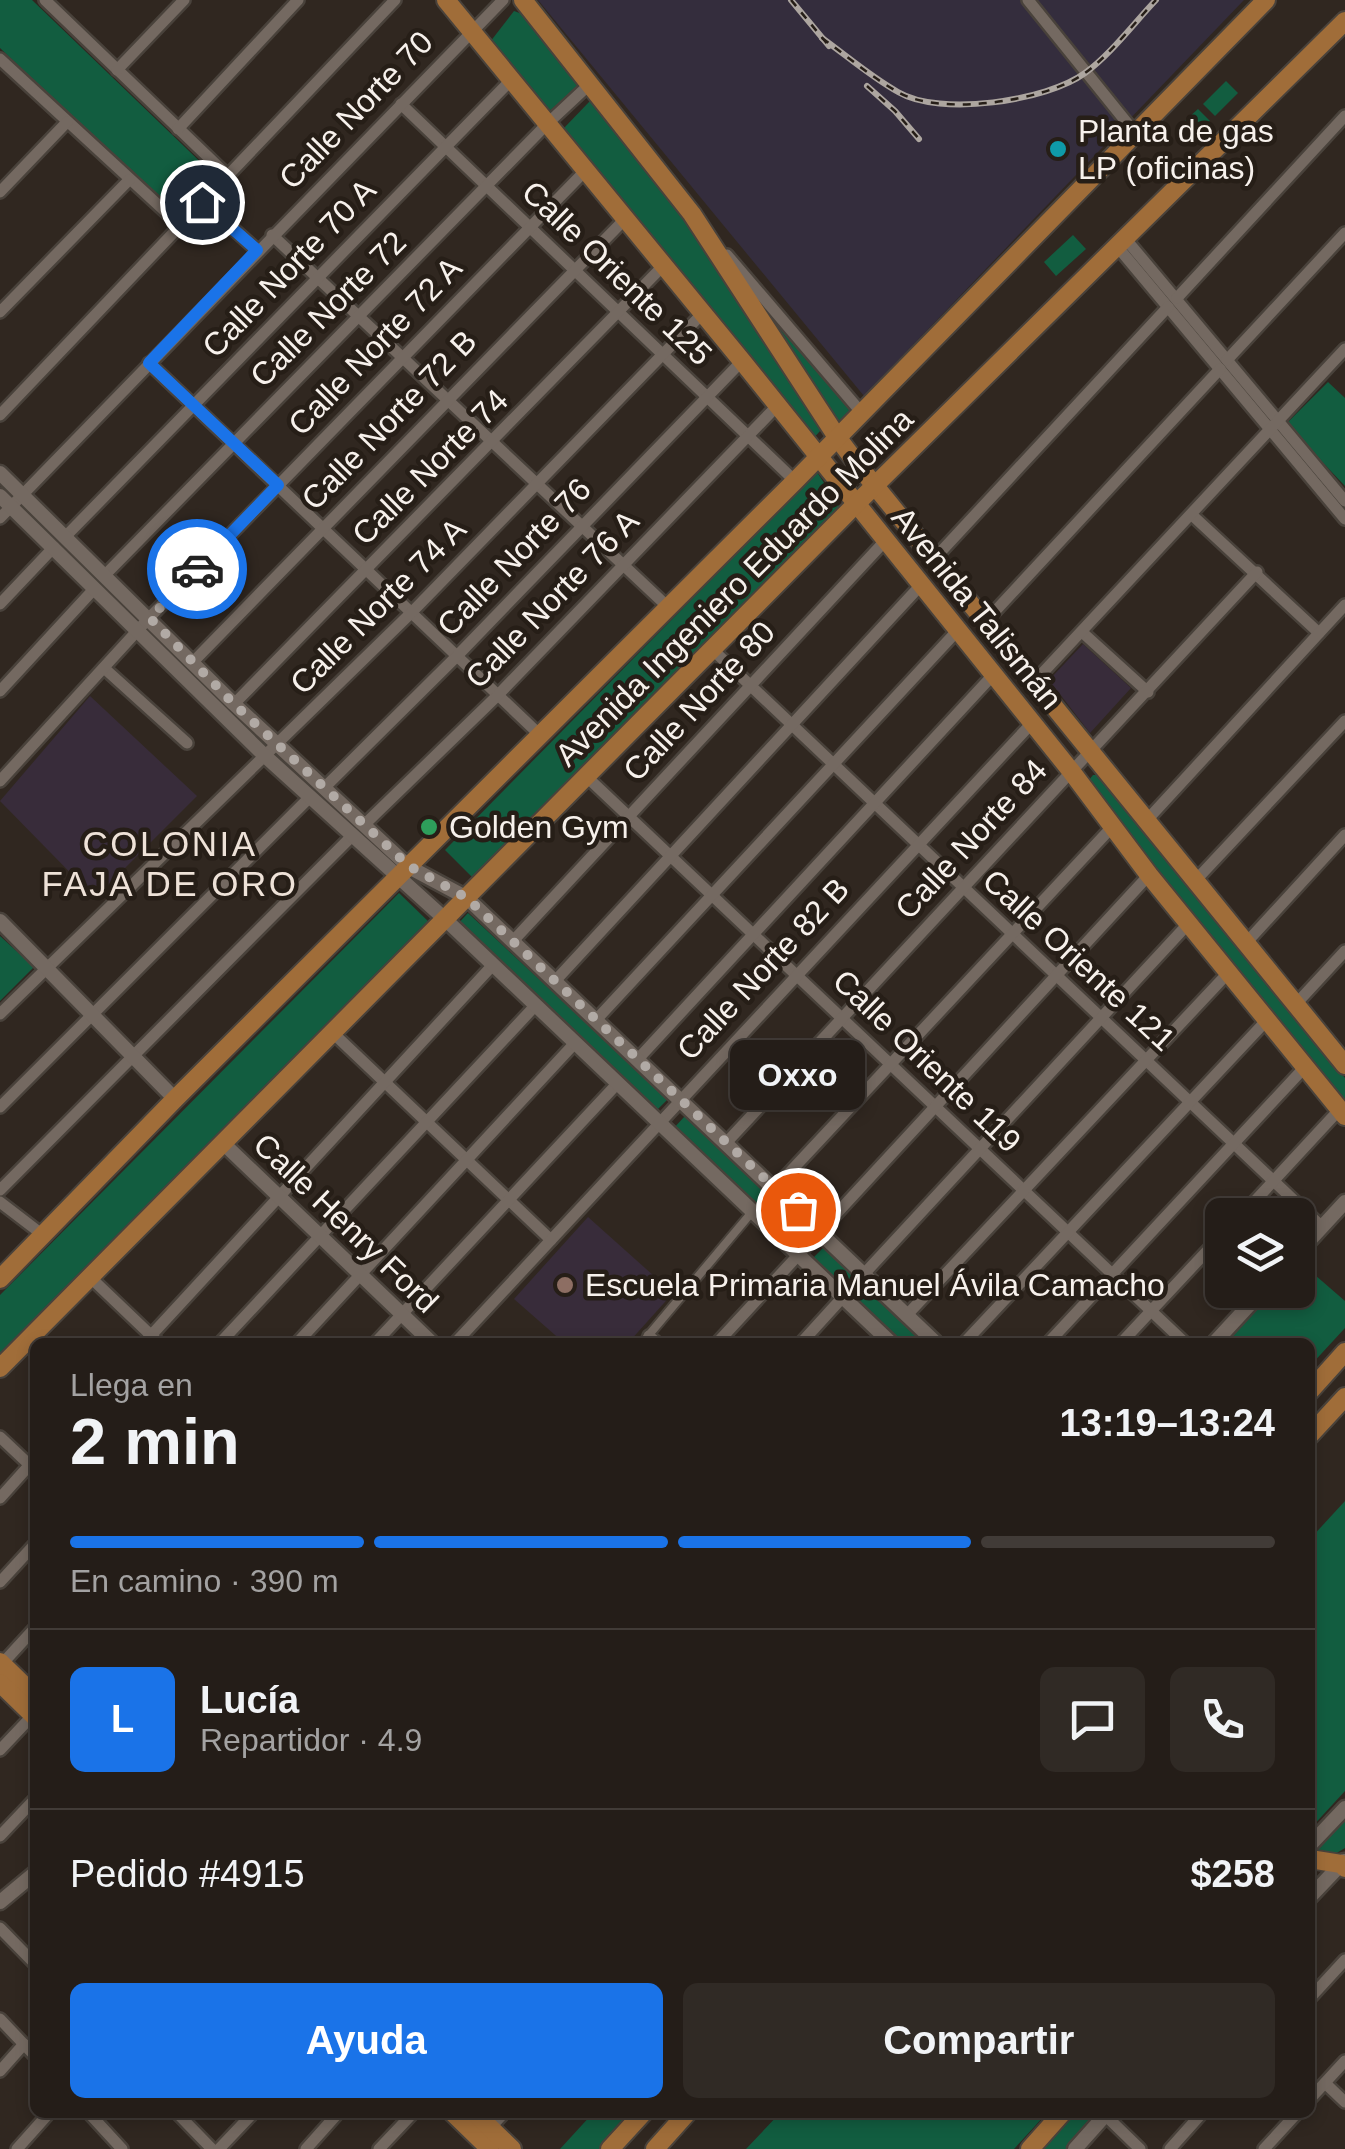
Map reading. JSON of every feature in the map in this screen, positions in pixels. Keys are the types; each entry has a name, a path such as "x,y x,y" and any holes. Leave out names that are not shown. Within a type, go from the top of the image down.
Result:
{"main road":[{"name":"Avenida Talismán","path":"446,0 742,361 1071,772 1148,875 1342,1113"},
{"name":"Avenida Talismán","path":"522,0 692,214 837,438 1345,1065"},
{"name":"Avenida Ingeniero Eduardo Molina","path":"0,1279 175,1099 818,458 1266,0"},
{"name":"Avenida Ingeniero Eduardo Molina","path":"30,1338 855,505 1345,21"},
{"path":"837,481 858,465"},
{"name":"Avenida Ingeniero Eduardo Molina","path":"0,1368 30,1338"},
{"path":"1315,1385 1345,1352"},
{"path":"1315,1430 1345,1397"},
{"path":"1,1670 30,1704"},
{"path":"1315,1860 1344,1864"},
{"path":"458,2118 483,2142 512,2149"},
{"path":"476,2118 483,2142"},
{"path":"610,2149 638,2118"},
{"path":"655,2149 683,2118"},
{"path":"1030,2149 1058,2118"}],"street":[{"path":"45,0 228,176"},
{"path":"57,11 68,0"},
{"path":"117,70 184,0"},
{"path":"178,128 298,0"},
{"path":"0,414 395,0"},
{"name":"Calle Norte 70","path":"4,507 23,494 503,0"},
{"path":"1028,0 1136,134"},
{"path":"2,66 180,225"},
{"name":"Calle Norte 70 A","path":"0,604 511,80"},
{"name":"Calle Norte 72","path":"0,692 234,443 591,83"},
{"name":"Calle Oriente 125","path":"401,104 795,481"},
{"path":"935,558 1345,116"},
{"path":"0,192 68,122"},
{"name":"Calle Norte 72 A","path":"0,781 138,630 586,170"},
{"path":"0,312 128,180"},
{"path":"202,202 257,250"},
{"name":"Avenida Talismán","path":"692,214 861,412"},
{"name":"Calle Norte 72 B","path":"192,662 626,218"},
{"path":"986,621 1345,232"},
{"path":"272,234 668,608"},
{"path":"1120,241 1274,424 1345,501"},
{"name":"Calle Norte 74","path":"234,704 663,266"},
{"name":"Calle Norte 74 A","path":"0,1014 412,612 702,314"},
{"path":"1034,681 1345,349"},
{"name":"Calle Norte 76","path":"324,788 742,361"},
{"path":"149,363 542,736"},
{"name":"Calle Norte 76 A","path":"364,825 498,696 776,408"},
{"path":"1274,424 1345,519"},
{"path":"0,473 23,494 138,630 265,756 352,836 404,872 467,898 930,1338"},
{"path":"4,507 60,542"},
{"path":"1192,515 1319,633"},
{"name":"Calle Norte 80","path":"513,941 884,542"},
{"name":"Calle Norte 84","path":"726,1144 1257,572"},
{"path":"100,582 150,618 234,704 364,825 446,920 492,966 884,1338"},
{"path":"556,980 920,586"},
{"path":"1148,819 1345,606"},
{"path":"596,1020 957,630"},
{"path":"1082,632 1148,692"},
{"name":"Calle Oriente 121","path":"713,650 1322,1226"},
{"path":"104,668 187,743"},
{"path":"638,1059 993,675"},
{"path":"1196,880 1345,721"},
{"name":"Calle Norte 82 B","path":"460,1338 1032,723"},
{"name":"Calle Oriente 119","path":"588,778 1179,1338"},
{"path":"0,1106 310,797"},
{"path":"775,1188 1113,826"},
{"path":"1246,943 1345,835"},
{"path":"0,1190 352,836"},
{"path":"722,1338 1148,875"},
{"path":"0,921 175,1099"},
{"path":"864,1274 1188,924"},
{"path":"1296,1004 1345,951"},
{"path":"154,1338 492,966"},
{"path":"906,1316 1228,974"},
{"path":"224,1338 534,1006"},
{"path":"969,1338 1266,1021"},
{"path":"334,1033 551,1240"},
{"path":"302,1338 574,1044"},
{"path":"1053,1338 1304,1068"},
{"path":"380,1338 616,1085"},
{"path":"1258,1198 1342,1113"},
{"name":"Calle Henry Ford","path":"223,1143 427,1338"},
{"path":"0,1202 43,1235"},
{"path":"1315,1234 1345,1202"},
{"path":"651,1338 752,1212"},
{"path":"1126,1338 1205,1253"},
{"path":"91,1278 150,1338"},
{"path":"806,1338 842,1298"},
{"path":"1220,1338 1247,1308"},
{"path":"0,1436 30,1461"},
{"path":"0,1498 30,1467"},
{"path":"0,1582 30,1549"},
{"path":"1,1670 30,1634"},
{"path":"0,1750 30,1714"},
{"path":"0,1836 30,1804"},
{"path":"1315,1841 1345,1808"},
{"path":"1315,1892 1344,1864"},
{"path":"0,1902 30,1877"},
{"path":"0,1928 30,1959"},
{"path":"1315,1993 1345,1960"},
{"path":"0,2020 30,2051"},
{"path":"0,2070 24,2044"},
{"path":"1315,2094 1345,2061"},
{"path":"1325,2083 1345,2102"},
{"path":"17,2149 45,2118"},
{"path":"93,2118 114,2146"},
{"path":"182,2118 212,2149"},
{"path":"220,2149 248,2118"},
{"path":"306,2149 334,2118"},
{"path":"380,2149 408,2118"},
{"path":"483,2142 501,2118"},
{"path":"1078,2148 1104,2118"},
{"path":"1111,2118 1140,2149"},
{"path":"1170,2149 1198,2118"},
{"path":"1264,2149 1292,2118"}],"shaded area":[{"path":"538,0 1244,0 864,396"},
{"path":"1083,644 1131,688 1090,733 1049,680"},
{"path":"90,696 197,796 95,898 0,801"},
{"path":"588,1217 673,1293 633,1338 558,1338 514,1299"}],"green space":[{"path":"0,0 32,0 216,177 177,218 0,48"},
{"path":"514,11 525,15 580,84 551,110 544,109 490,42"},
{"path":"1226,81 1238,93 1215,116 1203,104"},
{"path":"595,100 676,204 821,430 811,441 564,134 564,128"},
{"path":"1198,109 1210,121 1187,142 1175,130"},
{"path":"1073,235 1086,249 1056,276 1044,262"},
{"path":"766,303 852,408 839,422 766,312"},
{"path":"1328,382 1345,398 1345,486 1286,424"},
{"path":"817,472 840,508 472,877 445,850"},
{"path":"1099,775 1345,1078 1345,1106 1219,945 1098,800 1089,780"},
{"path":"399,893 431,924 0,1358 0,1295"},
{"path":"468,913 668,1099 654,1113 455,927"},
{"path":"0,936 34,967 0,1001"},
{"path":"685,1116 807,1230 794,1244 672,1130"},
{"path":"824,1247 921,1338 893,1338 811,1260"},
{"path":"1315,1275 1345,1301 1345,1328 1315,1361 1315,1338 1231,1338 1258,1308 1315,1308"},
{"path":"1345,1501 1345,1791 1315,1824 1315,1534"},
{"path":"1345,1817 1345,1848 1335,1854 1315,1849"},
{"path":"588,2118 631,2118 602,2149 560,2149"},
{"path":"774,2118 1042,2118 1014,2149 746,2149"},
{"path":"1067,2118 1096,2118 1067,2149 1039,2149"}],"railway":[{"path":"791,0 829,46"},
{"path":"822,38 878,80 917,100 940,104 993,102 1046,91 1085,73 1156,0"},
{"path":"867,86 919,139"}],"way so far":[{"path":"197,569 150,618 234,704 409,866 467,898 798,1210"}],"place":[{"name":"Planta de gas LP (oficinas)","path":"1058,149"},
{"name":"Golden Gym","path":"429,827"},
{"name":"Oxxo","path":"798,1210"},
{"name":"Escuela Primaria Manuel Ávila Camacho","path":"565,1285"}],"district":[{"name":"COLONIA FAJA DE ORO","path":"170,863"}],"route":[{"path":"197,569 278,485 149,363 257,250 202,202"}]}
